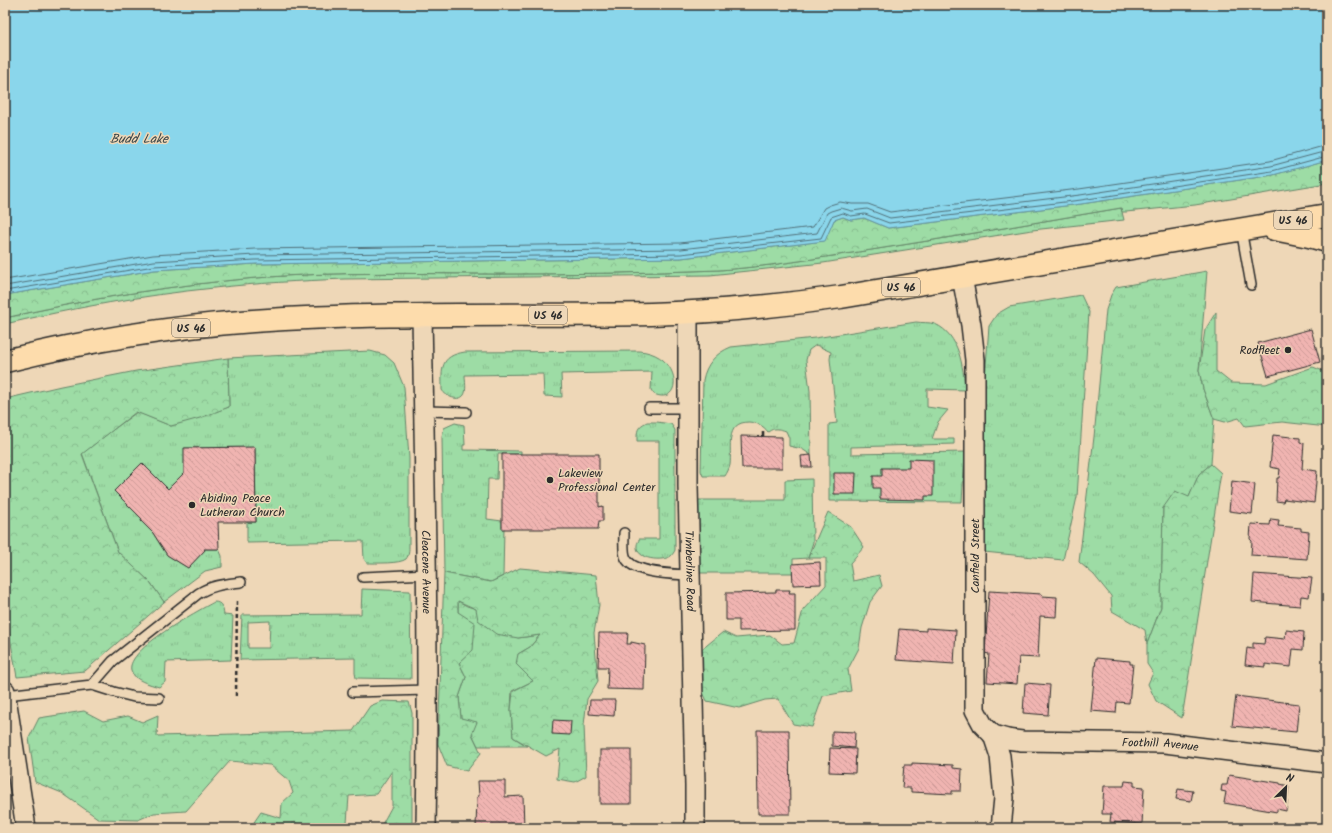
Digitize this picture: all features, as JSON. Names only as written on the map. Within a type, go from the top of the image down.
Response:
[{"type":"main road","name":"US 46","points":[[5,361],[85,344],[198,327],[252,322],[329,317],[422,315],[688,313],[803,303],[1327,215]]},
{"type":"main road","points":[[1250,227],[1309,236],[1327,241]]},
{"type":"street","name":"Canfield Street","points":[[962,277],[971,325],[975,360],[974,710],[983,725],[993,734],[1000,756],[1004,798],[1001,828]]},
{"type":"street","name":"Timberline Road","points":[[688,313],[689,575],[695,786],[694,828]]},
{"type":"street","name":"Cleacene Avenue","points":[[422,315],[428,690],[426,828]]},
{"type":"street","points":[[5,693],[26,828]]},
{"type":"street","name":"Foothill Avenue","points":[[993,734],[1007,739],[1022,741],[1165,743],[1327,763]]},
{"type":"lane","points":[[1250,227],[1251,285]]},
{"type":"lane","points":[[649,408],[688,408]]},
{"type":"lane","points":[[424,411],[466,412]]},
{"type":"lane","points":[[624,533],[625,556],[630,563],[652,571],[689,575]]},
{"type":"lane","points":[[363,577],[427,574]]},
{"type":"lane","points":[[92,684],[113,661],[206,588],[215,585],[239,582]]},
{"type":"lane","points":[[5,693],[92,684],[134,697],[159,698]]},
{"type":"lane","points":[[353,692],[428,690]]},
{"type":"path","points":[[763,432],[763,437]]},
{"type":"path","points":[[236,696],[239,582]]},
{"type":"green space","points":[[1327,160],[1327,183],[1195,205],[1126,212],[1122,212],[1121,208],[897,246],[756,267],[664,272],[499,274],[378,273],[317,274],[256,278],[161,289],[98,299],[5,318],[5,295],[154,270],[256,264],[681,258],[824,241],[834,220],[843,217],[851,220],[864,218],[888,228],[1081,204],[1273,175]]},
{"type":"green space","points":[[1121,208],[1124,220],[1032,230],[823,263],[710,275],[344,279],[262,283],[135,298],[83,307],[5,324],[5,318],[98,299],[161,289],[256,278],[317,274],[637,273],[756,267],[897,246]]},
{"type":"green space","points":[[1207,271],[1199,370],[1203,389],[1214,419],[1211,464],[1199,474],[1189,497],[1163,508],[1161,607],[1147,644],[1145,630],[1112,611],[1111,596],[1094,575],[1079,562],[1094,437],[1106,310],[1111,295],[1116,287]]},
{"type":"green space","points":[[1081,295],[1089,312],[1077,497],[1063,560],[984,552],[984,392],[989,326],[997,314],[1009,307]]},
{"type":"green space","points":[[1216,312],[1216,371],[1231,383],[1266,384],[1313,367],[1323,371],[1327,379],[1327,427],[1282,422],[1245,426],[1239,418],[1225,422],[1214,419],[1203,389],[1199,370],[1205,330]]},
{"type":"green space","points":[[916,322],[933,323],[943,329],[950,336],[959,352],[965,390],[927,389],[927,407],[948,410],[938,422],[932,439],[954,439],[954,444],[851,447],[851,454],[965,452],[962,502],[829,501],[829,424],[837,423],[830,359],[831,352],[816,345],[809,350],[806,360],[810,391],[811,455],[802,449],[789,446],[789,438],[786,431],[775,429],[768,432],[762,426],[757,424],[749,422],[741,423],[736,426],[733,431],[730,444],[730,465],[725,476],[703,476],[701,471],[703,380],[709,364],[721,352],[731,347],[815,338]]},
{"type":"green space","points":[[370,351],[385,355],[394,363],[404,387],[409,458],[409,550],[406,559],[403,561],[367,563],[364,559],[363,541],[247,543],[247,522],[256,522],[255,448],[185,448],[184,473],[168,489],[142,463],[114,491],[142,519],[141,521],[153,533],[167,555],[188,568],[205,550],[204,549],[219,549],[222,556],[222,567],[205,571],[164,602],[150,582],[118,552],[82,453],[137,412],[171,426],[229,407],[228,358]]},
{"type":"green space","points":[[639,351],[653,354],[664,361],[671,369],[674,378],[674,387],[670,393],[663,396],[654,394],[651,390],[652,372],[561,374],[562,397],[544,396],[543,374],[465,375],[466,385],[464,395],[462,397],[453,398],[446,395],[442,390],[442,370],[446,360],[457,354],[465,352]]},
{"type":"green space","points":[[228,358],[229,407],[200,418],[171,426],[136,412],[82,454],[118,552],[150,582],[164,602],[85,671],[17,677],[5,609],[5,399],[136,371]]},
{"type":"green space","points":[[647,422],[671,424],[675,430],[675,550],[671,556],[662,559],[645,557],[640,554],[637,545],[639,539],[659,539],[659,441],[637,441],[638,429]]},
{"type":"green space","points":[[455,423],[464,425],[465,445],[463,445],[463,450],[521,451],[521,454],[498,454],[497,479],[488,479],[487,519],[502,521],[502,528],[504,528],[503,576],[491,582],[444,573],[442,437],[444,428]]},
{"type":"green space","points":[[1211,464],[1221,473],[1182,718],[1156,701],[1148,684],[1153,673],[1147,664],[1147,644],[1161,607],[1163,508],[1175,491],[1189,497],[1199,474]]},
{"type":"green space","points":[[812,479],[813,542],[808,558],[793,559],[793,573],[699,573],[698,500],[785,500],[785,480]]},
{"type":"green space","points":[[828,512],[851,527],[864,547],[850,563],[853,581],[879,575],[882,586],[870,602],[862,628],[859,648],[848,669],[851,691],[823,696],[812,727],[793,724],[778,699],[765,700],[739,708],[707,701],[702,690],[701,650],[723,632],[736,638],[770,635],[782,644],[794,643],[803,610],[826,585],[826,558],[808,558]]},
{"type":"green space","points":[[520,568],[596,575],[599,605],[594,633],[598,681],[587,699],[584,725],[586,776],[575,782],[557,779],[560,749],[546,756],[513,737],[511,710],[513,691],[533,681],[516,664],[518,654],[530,647],[540,635],[518,638],[496,634],[478,620],[476,609],[458,601],[458,612],[475,623],[473,650],[459,663],[466,677],[459,697],[461,718],[477,722],[472,734],[481,753],[467,771],[447,766],[438,744],[444,573],[491,582]]},
{"type":"green space","points":[[362,589],[410,591],[411,679],[356,678],[355,658],[240,660],[242,615],[361,614]],"holes":[[[270,621],[269,648],[248,648],[248,622]]]},
{"type":"green space","points":[[458,601],[476,609],[518,638],[540,635],[530,647],[518,654],[533,681],[512,691],[511,710],[513,737],[527,746],[478,746],[461,718],[459,697],[466,677],[459,663],[472,650],[458,612]]},
{"type":"green space","points":[[214,602],[220,604],[223,608],[224,615],[233,616],[231,660],[166,662],[165,682],[159,687],[143,682],[135,677],[131,670],[132,661],[140,652],[151,642],[179,622]]},
{"type":"green space","points":[[382,701],[409,702],[412,713],[412,828],[380,828],[392,806],[392,771],[376,794],[349,796],[347,823],[342,828],[250,828],[261,812],[281,818],[282,803],[293,793],[289,781],[270,765],[230,761],[186,811],[154,813],[138,820],[99,819],[62,793],[35,782],[29,738],[39,718],[84,711],[103,721],[128,716],[142,722],[158,715],[157,736],[353,731],[370,706]]},
{"type":"water","name":"Budd Lake","points":[[5,5],[1327,5],[1327,160],[1273,175],[1081,204],[888,228],[864,218],[851,220],[843,217],[834,220],[825,241],[681,258],[256,264],[154,270],[5,295]]},
{"type":"building","name":"Rodfleet","points":[[1311,329],[1320,362],[1268,376],[1258,343]]},
{"type":"building","points":[[1273,435],[1300,438],[1300,442],[1304,443],[1302,469],[1317,471],[1314,503],[1284,499],[1283,502],[1276,501],[1277,478],[1279,478],[1280,469],[1270,467]]},
{"type":"building","points":[[741,436],[782,437],[782,468],[742,468]]},
{"type":"building","name":"Abiding Peace Lutheran Church","points":[[255,447],[256,522],[218,522],[219,549],[204,549],[205,550],[188,568],[167,555],[153,533],[141,521],[142,519],[114,491],[142,463],[168,489],[184,473],[184,448]]},
{"type":"building","name":"Lakeview Professional Center","points":[[502,454],[599,454],[599,507],[603,506],[603,521],[599,521],[598,529],[502,529]]},
{"type":"building","points":[[811,455],[812,467],[802,467],[801,456]]},
{"type":"building","points":[[909,459],[933,460],[933,496],[925,496],[925,500],[880,499],[880,488],[873,488],[873,476],[882,476],[882,468],[909,468]]},
{"type":"building","points":[[834,473],[856,473],[855,494],[834,494]]},
{"type":"building","points":[[1232,481],[1255,484],[1252,514],[1229,511]]},
{"type":"building","points":[[1271,519],[1279,520],[1278,526],[1301,528],[1301,531],[1309,532],[1307,559],[1251,555],[1251,524],[1270,525]]},
{"type":"building","points":[[820,562],[821,584],[793,585],[792,564]]},
{"type":"building","points":[[1254,574],[1312,578],[1309,597],[1301,596],[1300,606],[1252,602]]},
{"type":"building","points":[[776,590],[790,590],[789,593],[795,593],[795,630],[739,631],[739,620],[726,620],[726,593],[776,592]]},
{"type":"building","points":[[989,591],[1042,594],[1042,596],[1057,597],[1056,617],[1040,616],[1038,658],[1019,657],[1017,684],[987,682],[989,654],[985,653]]},
{"type":"building","points":[[926,628],[956,630],[954,664],[896,660],[899,629],[926,631]]},
{"type":"building","points":[[1286,630],[1304,632],[1303,650],[1293,649],[1291,667],[1265,664],[1265,667],[1245,665],[1247,648],[1253,649],[1253,643],[1264,644],[1265,637],[1285,639]]},
{"type":"building","points":[[599,633],[628,633],[627,644],[631,644],[631,642],[645,645],[644,690],[607,689],[608,667],[598,667]]},
{"type":"building","points":[[1096,658],[1130,661],[1130,664],[1133,664],[1129,703],[1117,702],[1116,713],[1091,711]]},
{"type":"building","points":[[1025,683],[1050,685],[1048,715],[1023,713]]},
{"type":"building","points":[[1236,696],[1299,704],[1296,732],[1232,726]]},
{"type":"building","points":[[590,700],[615,700],[614,716],[589,714]]},
{"type":"building","points":[[553,720],[571,721],[570,735],[552,734]]},
{"type":"building","points":[[757,730],[789,730],[790,814],[758,814]]},
{"type":"building","points":[[832,731],[855,732],[854,748],[832,746]]},
{"type":"building","points":[[830,748],[856,749],[855,773],[829,772]]},
{"type":"building","points":[[600,750],[631,750],[631,804],[600,804]]},
{"type":"building","points":[[912,763],[953,765],[953,768],[962,769],[961,791],[952,791],[952,794],[911,792],[911,788],[902,788],[904,765],[912,765]]},
{"type":"building","points":[[1229,775],[1280,783],[1289,786],[1286,811],[1277,809],[1277,812],[1224,803],[1226,792],[1221,791],[1222,785],[1227,785]]},
{"type":"building","points":[[478,781],[505,781],[505,797],[523,796],[524,828],[476,828],[477,797],[479,796]]},
{"type":"building","points":[[1125,781],[1134,782],[1134,786],[1144,787],[1142,824],[1110,822],[1111,814],[1102,814],[1104,786],[1124,786]]},
{"type":"building","points":[[1178,789],[1193,791],[1191,801],[1176,799]]},
{"type":"place","name":"Rodfleet","points":[[1288,350]]},
{"type":"place","name":"Lakeview Professional Center","points":[[550,480]]},
{"type":"place","name":"Abiding Peace Lutheran Church","points":[[192,505]]}]
